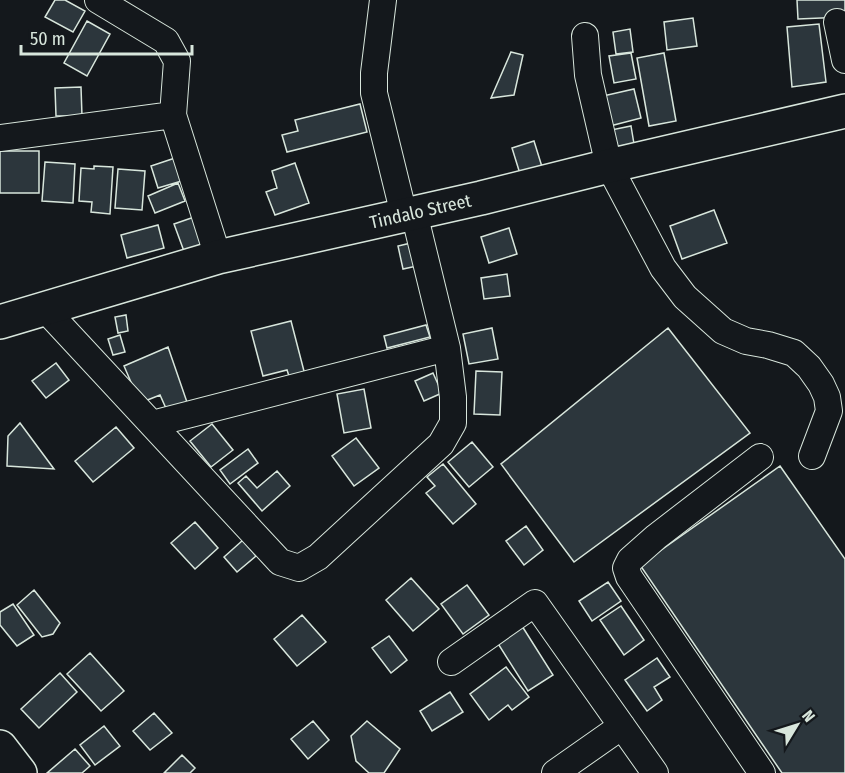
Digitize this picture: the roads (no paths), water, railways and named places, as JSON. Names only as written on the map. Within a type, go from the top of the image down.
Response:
[{"type":"main road","name":"Tindalo Street","points":[[0,322],[218,257],[845,111]]},
{"type":"main road","points":[[0,747],[20,773]]},
{"type":"street","points":[[98,0],[166,41],[173,51],[177,61],[173,115],[218,257]]},
{"type":"street","points":[[44,308],[280,562],[299,568],[318,557],[441,444],[453,423],[453,397],[447,348],[374,93],[374,73],[383,0]]},
{"type":"street","points":[[837,22],[845,60]]},
{"type":"street","points":[[585,36],[588,75],[609,166],[663,268],[685,297],[723,331],[746,341],[794,353],[809,368],[827,397],[829,411],[812,456]]},
{"type":"street","points":[[0,138],[173,115]]},
{"type":"street","points":[[152,424],[447,348]]},
{"type":"street","points":[[760,457],[656,537],[630,560],[626,568],[629,577],[762,773]]},
{"type":"street","points":[[451,662],[535,603],[655,773]]},
{"type":"street","points":[[555,773],[622,726]]}]
